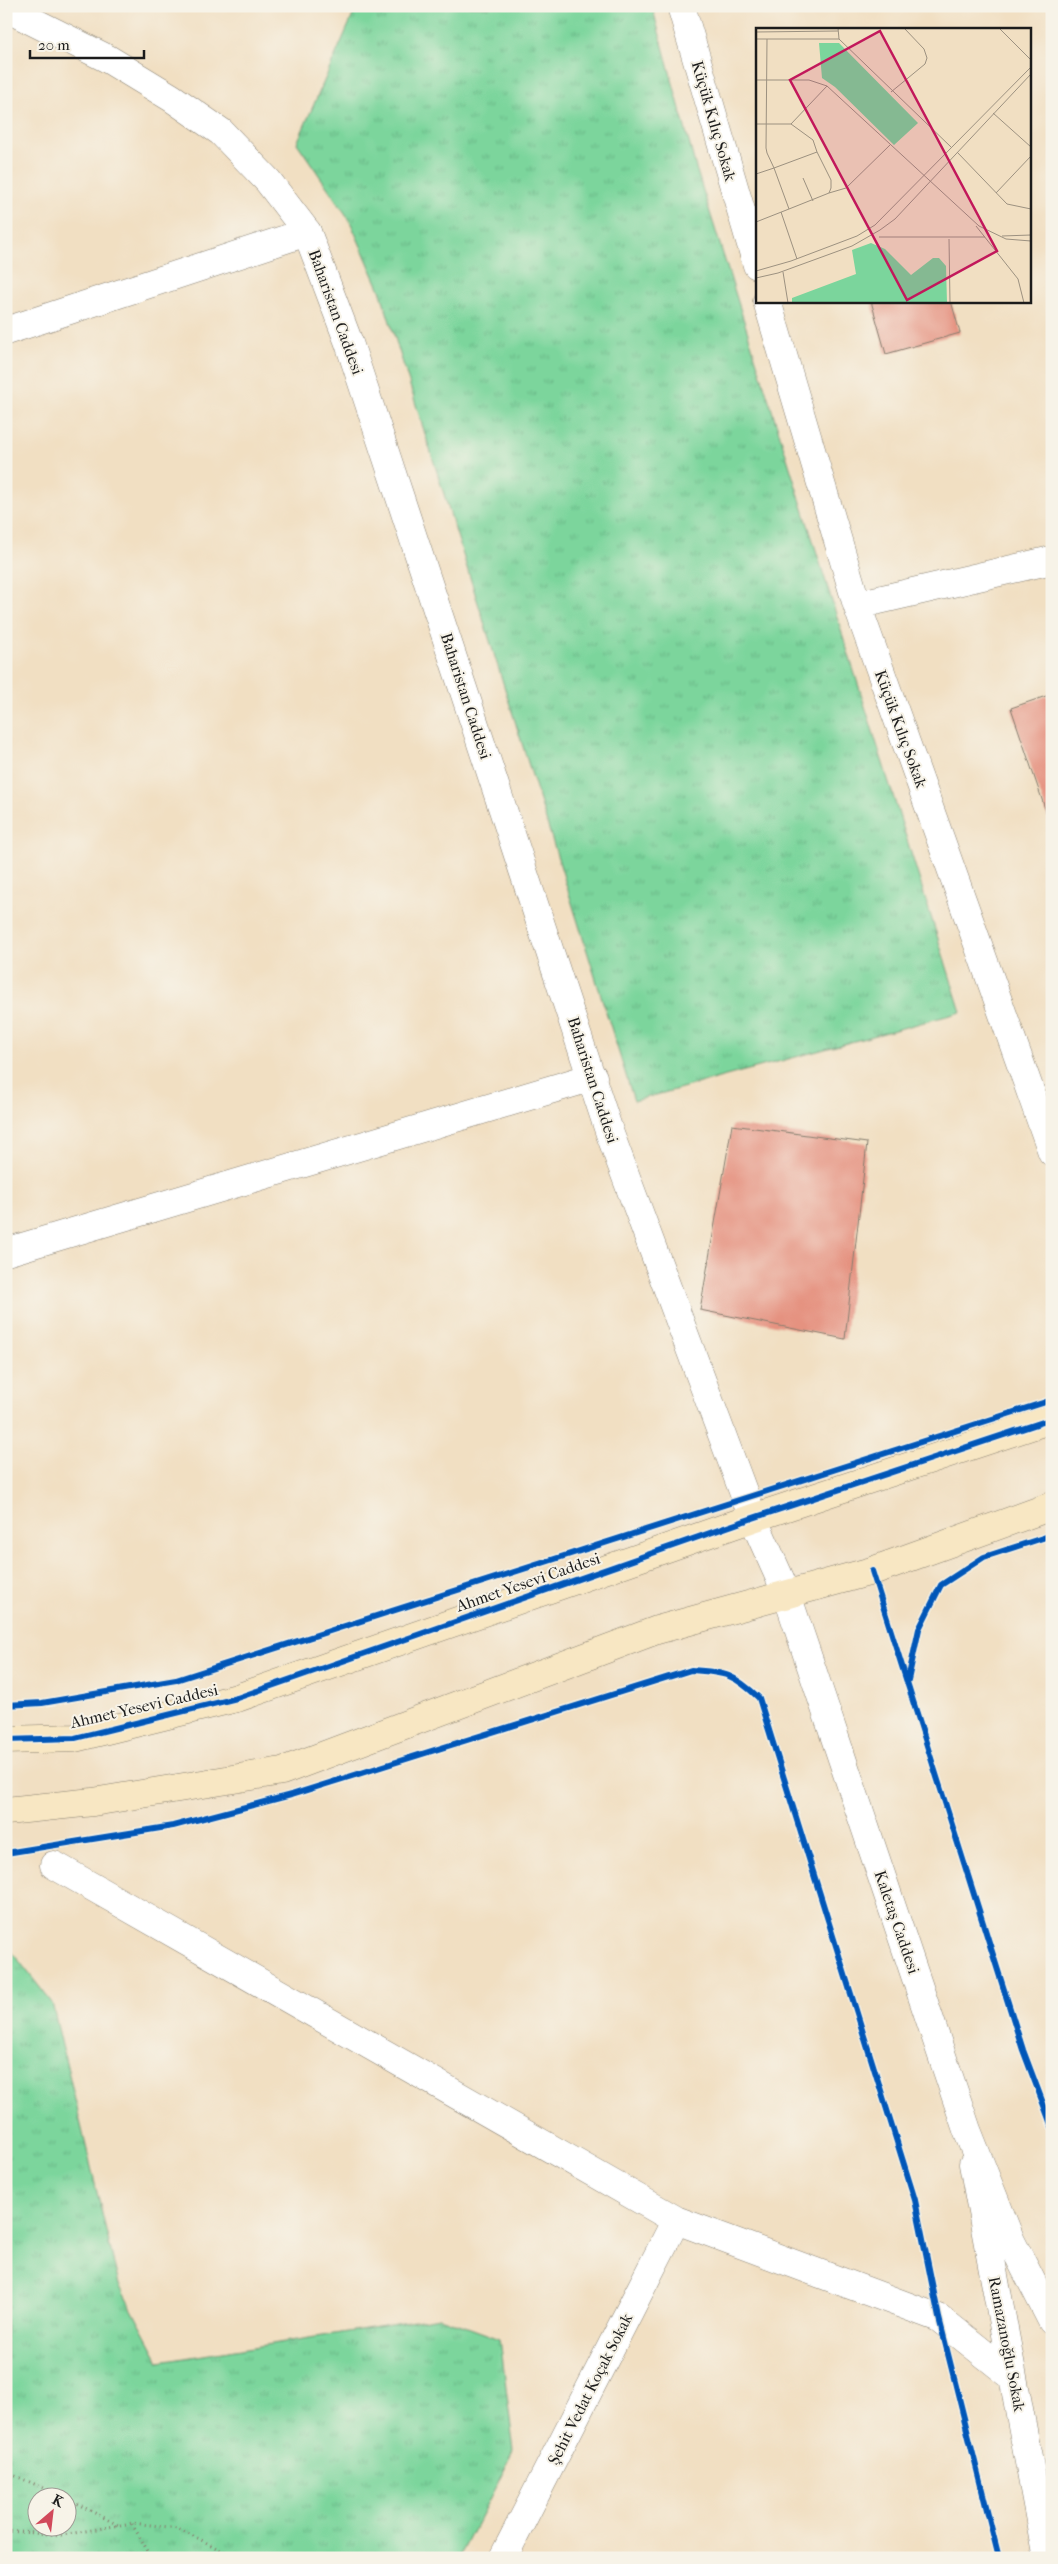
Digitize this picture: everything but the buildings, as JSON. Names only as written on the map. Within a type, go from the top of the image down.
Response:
[{"type":"main road","name":"Ahmet Yesevi Caddesi","points":[[6,1740],[75,1738],[237,1698],[753,1518],[1052,1419]]},
{"type":"main road","points":[[6,1811],[93,1802],[282,1771],[657,1630],[724,1612],[786,1592],[872,1570],[1052,1506]]},
{"type":"street","name":"Küçük Kılıç Sokak","points":[[681,6],[756,262]]},
{"type":"street","name":"Baharistan Caddesi","points":[[6,8],[108,59],[172,98],[221,132],[268,181],[307,232],[349,343],[593,1077],[610,1134],[753,1518]]},
{"type":"street","points":[[6,331],[307,232]]},
{"type":"street","name":"Küçük Kılıç Sokak","points":[[768,302],[857,605],[1052,1152]]},
{"type":"street","points":[[857,605],[1052,560]]},
{"type":"street","points":[[6,1252],[593,1077]]},
{"type":"street","name":"Kaletaş Caddesi","points":[[753,1518],[786,1592],[967,2130],[1011,2241],[1052,2321]]},
{"type":"street","points":[[54,1865],[676,2220],[938,2318],[1013,2377]]},
{"type":"street","name":"Ramazanoğlu Sokak","points":[[967,2130],[1047,2558]]},
{"type":"street","name":"Şehit Vedat Koçak Sokak","points":[[503,2558],[676,2220]]},
{"type":"path","points":[[6,2472],[39,2486]]},
{"type":"path","points":[[78,2504],[119,2526]]},
{"type":"path","points":[[132,2523],[152,2558]]},
{"type":"path","points":[[6,2530],[62,2535],[132,2523],[178,2528],[236,2558]]},
{"type":"green space","points":[[357,6],[652,6],[696,168],[961,1012],[634,1101],[380,290],[349,219],[297,143]]},
{"type":"green space","points":[[6,1944],[52,2003],[119,2285],[160,2362],[440,2317],[500,2339],[514,2451],[459,2558],[6,2558]]},
{"type":"cycle path","points":[[6,1705],[42,1703],[176,1680],[1052,1400]]},
{"type":"cycle path","points":[[6,1740],[75,1738],[237,1698],[753,1518],[1052,1419]]},
{"type":"cycle path","points":[[908,1680],[919,1629],[941,1585],[984,1557],[1052,1535]]},
{"type":"cycle path","points":[[872,1571],[1023,2050],[1052,2127]]},
{"type":"cycle path","points":[[6,1853],[173,1826],[291,1795],[691,1670],[721,1673],[743,1684],[759,1698],[915,2200],[939,2318],[999,2558]]}]
